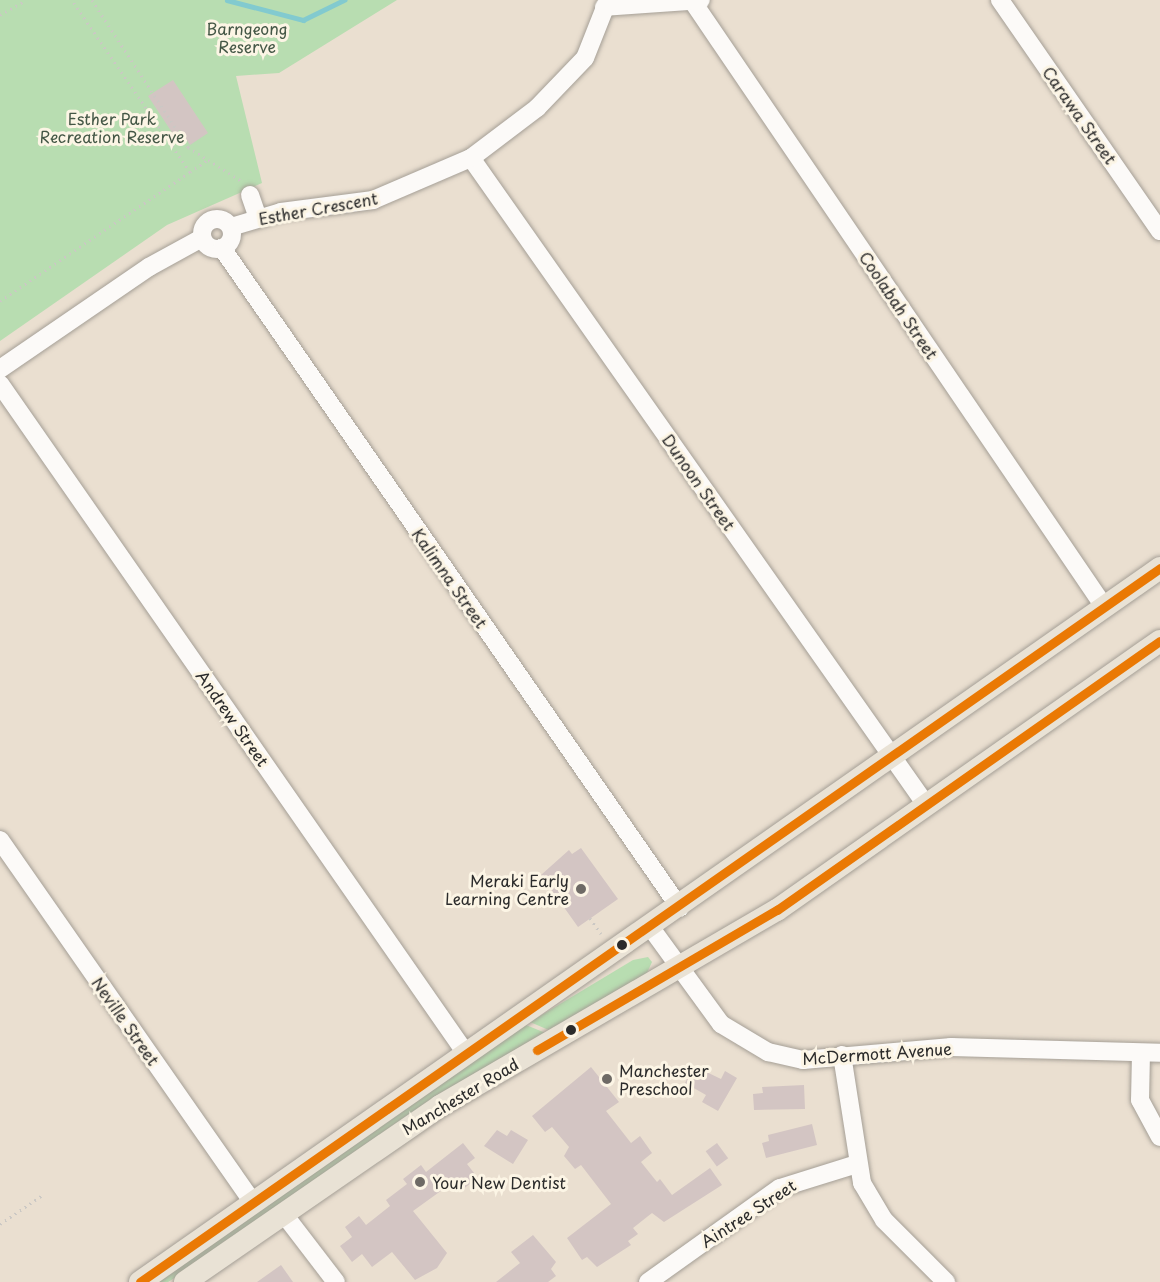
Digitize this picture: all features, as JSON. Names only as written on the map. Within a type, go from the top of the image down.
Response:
[{"type":"main road","name":"Manchester Road","points":[[140,1282],[465,1052],[680,908],[1160,568]]},
{"type":"main road","name":"Manchester Road","points":[[185,1282],[440,1106],[680,970],[777,910],[1160,641]]},
{"type":"street","name":"Carawa Street","points":[[1000,0],[1160,231]]},
{"type":"street","points":[[606,4],[697,1]]},
{"type":"street","name":"Coolabah Street","points":[[697,1],[1105,608]]},
{"type":"street","name":"Esther Crescent","points":[[231,227],[258,218],[373,200],[471,158],[537,108],[585,58],[606,4]]},
{"type":"street","name":"Dunoon Street","points":[[471,158],[927,806]]},
{"type":"street","points":[[250,195],[258,218]]},
{"type":"street","points":[[0,369],[149,267],[202,238],[205,224],[213,219],[231,227],[230,241],[222,248],[209,246],[202,238]]},
{"type":"street","name":"Kalimna Street","points":[[222,248],[680,908]]},
{"type":"street","name":"Andrew Street","points":[[0,384],[465,1052]]},
{"type":"street","name":"Neville Street","points":[[0,840],[253,1202]]},
{"type":"street","name":"McDermott Avenue","points":[[651,928],[721,1024],[743,1040],[803,1060],[951,1047],[1160,1053]]},
{"type":"street","points":[[1141,1053],[1140,1100],[1160,1137]]},
{"type":"street","points":[[842,1055],[857,1164],[884,1220],[946,1282]]},
{"type":"street","name":"Aintree Street","points":[[648,1282],[780,1188],[857,1164]]},
{"type":"street","points":[[283,1213],[336,1282]]},
{"type":"path","points":[[0,15],[26,0]]},
{"type":"path","points":[[72,0],[190,172]]},
{"type":"path","points":[[92,0],[188,147],[242,182],[250,195]]},
{"type":"path","points":[[0,301],[207,160]]},
{"type":"path","points":[[590,918],[601,934]]},
{"type":"path","points":[[0,1224],[41,1196]]},
{"type":"green space","name":"Esther Park Recreation Reserve","points":[[0,0],[397,0],[279,73],[236,76],[262,183],[167,225],[0,341]]},
{"type":"green space","points":[[648,957],[652,962],[646,975],[551,1031],[530,1022],[633,960]]},
{"type":"green space","points":[[526,1025],[548,1034],[189,1269],[168,1282],[153,1282]]},
{"type":"building","points":[[173,80],[208,133],[190,145],[180,130],[173,134],[148,96]]},
{"type":"building","points":[[581,848],[618,899],[578,927],[541,875],[569,850],[572,854]]},
{"type":"building","points":[[694,1066],[721,1079],[725,1071],[737,1078],[718,1111],[702,1102],[706,1095],[685,1083]]},
{"type":"building","points":[[591,1067],[619,1102],[606,1111],[631,1143],[640,1136],[652,1153],[641,1162],[657,1182],[660,1179],[672,1195],[710,1168],[722,1185],[664,1222],[652,1213],[633,1228],[638,1234],[628,1241],[631,1245],[597,1267],[587,1257],[582,1260],[567,1238],[611,1204],[581,1165],[575,1169],[564,1156],[569,1147],[552,1127],[545,1132],[532,1116]]},
{"type":"building","points":[[804,1085],[805,1109],[754,1110],[753,1094],[763,1093],[762,1087]]},
{"type":"building","points":[[812,1124],[817,1145],[766,1158],[762,1143],[769,1141],[768,1135]]},
{"type":"building","points":[[497,1130],[507,1136],[511,1130],[528,1140],[513,1164],[484,1146]]},
{"type":"building","points":[[463,1143],[475,1158],[467,1164],[478,1178],[463,1189],[456,1180],[413,1211],[447,1253],[437,1268],[415,1280],[392,1252],[372,1267],[362,1254],[352,1262],[340,1246],[352,1237],[345,1227],[359,1216],[366,1225],[390,1206],[386,1200],[407,1184],[403,1179],[421,1165],[426,1172]]},
{"type":"building","points":[[717,1143],[728,1158],[717,1167],[706,1151]]},
{"type":"building","points":[[533,1235],[556,1262],[551,1269],[556,1276],[548,1282],[496,1282],[520,1263],[511,1252]]},
{"type":"building","points":[[281,1265],[293,1282],[257,1282]]},
{"type":"waterway","points":[[227,0],[303,20],[344,0]]},
{"type":"transit line","points":[[140,1282],[1160,568]]},
{"type":"transit line","points":[[537,1050],[777,910],[1160,641]]},
{"type":"place","name":"Meraki Early Learning Centre","points":[[581,889]]},
{"type":"place","name":"Manchester Preschool","points":[[607,1079]]},
{"type":"place","name":"Your New Dentist","points":[[420,1182]]},
{"type":"park label","name":"Barngeong Reserve","points":[[247,37]]}]
